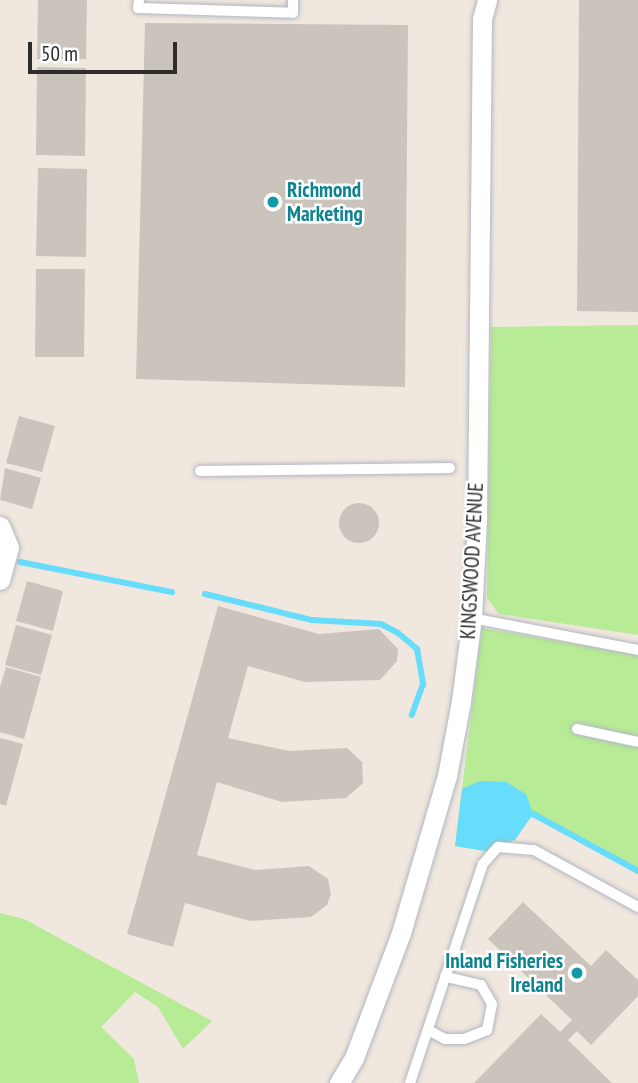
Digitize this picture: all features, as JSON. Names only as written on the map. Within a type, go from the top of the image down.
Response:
[{"type":"street","name":"KINGSWOOD AVENUE","points":[[340,1083],[354,1058],[397,945],[429,844],[461,701],[472,618],[482,6]]},
{"type":"street","points":[[0,526],[9,547],[0,580]]},
{"type":"lane","points":[[139,0],[138,8],[293,13],[293,0]]},
{"type":"lane","points":[[200,471],[450,468]]},
{"type":"lane","points":[[472,618],[638,650]]},
{"type":"lane","points":[[577,729],[638,742]]},
{"type":"lane","points":[[410,1083],[482,864],[498,847],[534,850],[638,907]]},
{"type":"lane","points":[[428,1030],[445,1039],[464,1040],[487,1030],[492,1003],[481,985],[445,977]]},
{"type":"green space","points":[[638,325],[638,635],[499,614],[487,598],[491,327]]},
{"type":"green space","points":[[482,628],[638,655],[638,871],[533,814],[515,840],[485,851],[455,846]]},
{"type":"green space","points":[[0,913],[24,919],[212,1021],[183,1049],[158,1007],[135,992],[101,1027],[134,1059],[139,1083],[0,1083]]},
{"type":"water","points":[[480,781],[506,782],[526,794],[533,814],[515,840],[485,851],[455,846],[462,789]]},
{"type":"building","points":[[38,0],[87,0],[86,59],[37,59]]},
{"type":"building","points":[[579,0],[638,0],[638,312],[577,311]]},
{"type":"building","name":"Richmond Marketing","points":[[145,23],[408,25],[405,387],[136,379]]},
{"type":"building","points":[[37,67],[86,68],[85,156],[36,155]]},
{"type":"building","points":[[38,168],[87,169],[86,257],[36,256]]},
{"type":"building","points":[[36,269],[85,269],[84,357],[35,357]]},
{"type":"building","points":[[19,416],[55,426],[42,472],[6,463]]},
{"type":"building","points":[[5,468],[41,478],[32,509],[0,500]]},
{"type":"building","points":[[359,503],[367,504],[373,509],[378,515],[378,531],[373,537],[367,542],[359,543],[351,542],[345,537],[340,531],[339,523],[340,515],[345,509],[351,504]]},
{"type":"building","points":[[27,581],[63,591],[53,631],[16,621]]},
{"type":"building","points":[[218,606],[319,634],[379,629],[398,649],[397,661],[380,680],[305,682],[248,666],[228,738],[289,751],[347,748],[362,762],[363,783],[346,798],[282,802],[217,782],[197,855],[255,870],[309,866],[328,879],[331,894],[327,905],[311,917],[250,921],[185,903],[173,947],[127,934]]},
{"type":"building","points":[[16,625],[52,635],[41,675],[5,665]]},
{"type":"building","points":[[6,667],[41,677],[24,739],[0,732],[0,687]]},
{"type":"building","points":[[0,738],[23,744],[6,806],[0,804]]},
{"type":"building","name":"Inland Fisheries Ireland","points":[[523,902],[591,966],[606,950],[638,980],[638,996],[591,1045],[577,1031],[568,1040],[612,1083],[474,1083],[541,1014],[560,1032],[572,1020],[488,939]]},
{"type":"waterway","points":[[20,562],[172,592]]},
{"type":"waterway","points":[[205,594],[312,620],[381,624],[398,633],[417,649],[423,684],[412,715]]},
{"type":"waterway","points":[[525,814],[533,814],[638,871]]},
{"type":"place","name":"Richmond Marketing","points":[[273,202]]},
{"type":"place","name":"Inland Fisheries Ireland","points":[[577,973]]}]
